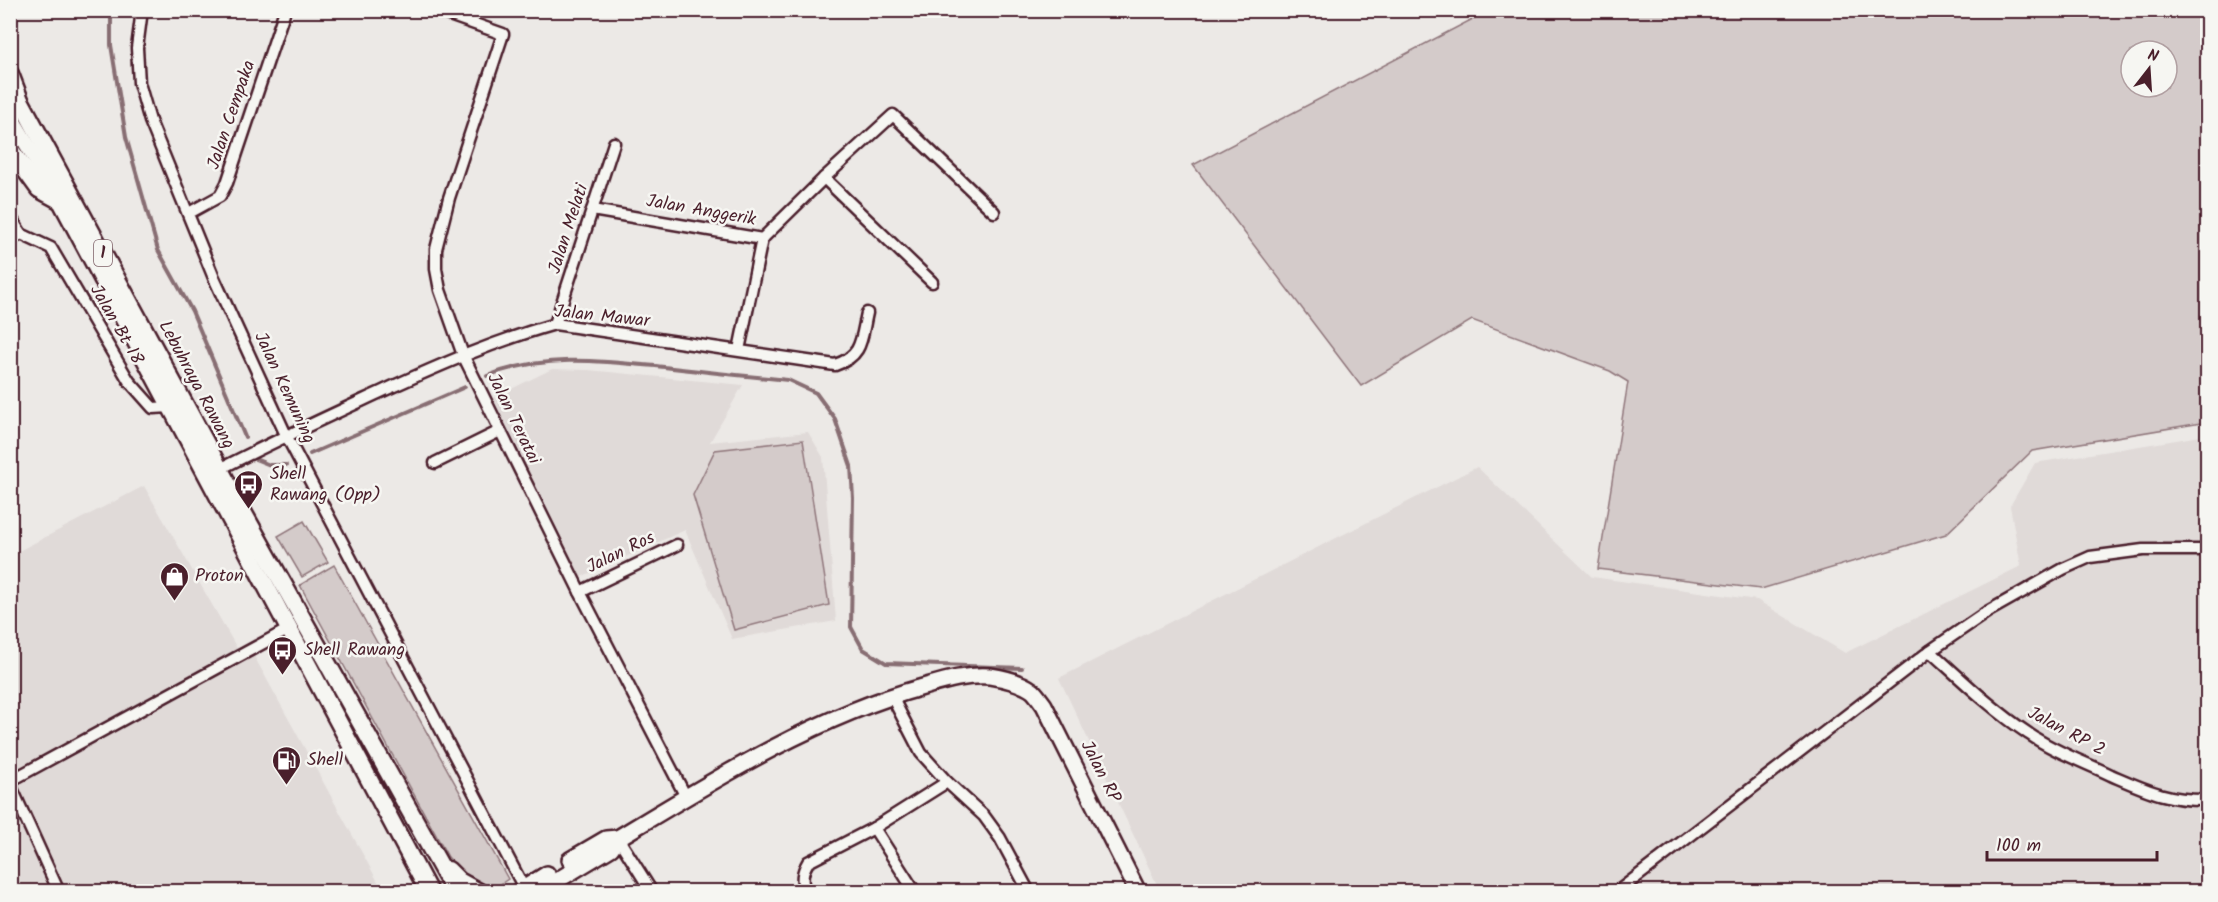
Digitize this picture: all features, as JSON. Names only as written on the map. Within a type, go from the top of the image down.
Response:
[{"type":"main road","points":[[10,74],[20,100]]},
{"type":"main road","name":"Lebuhraya Rawang","points":[[20,100],[219,469],[455,891]]},
{"type":"main road","points":[[10,149],[39,189],[61,201]]},
{"type":"main road","name":"Lebuhraya Rawang","points":[[61,201],[429,891]]},
{"type":"main road","points":[[439,860],[459,881],[479,891]]},
{"type":"street","name":"Jalan Kemuning","points":[[142,10],[137,48],[140,82],[150,121],[214,278],[286,435],[527,890]]},
{"type":"street","name":"Jalan Cempaka","points":[[189,213],[220,196],[227,183],[285,10]]},
{"type":"street","name":"Jalan Teratai","points":[[435,10],[503,33],[449,198],[436,249],[436,269],[440,290],[463,355],[580,591],[686,797]]},
{"type":"street","name":"Lebuhraya Rawang","points":[[10,84],[20,100]]},
{"type":"street","points":[[762,239],[893,115],[994,212]]},
{"type":"street","name":"Lebuhraya Rawang","points":[[10,116],[61,201]]},
{"type":"street","name":"Jalan Melati","points":[[555,324],[614,143]]},
{"type":"street","points":[[824,178],[932,282]]},
{"type":"street","name":"Jalan Anggerik","points":[[592,210],[762,239],[739,350]]},
{"type":"street","points":[[10,216],[21,234],[10,240]]},
{"type":"street","name":"Jalan Bt 18","points":[[21,234],[51,248],[129,381],[153,408],[170,407]]},
{"type":"street","name":"Jalan Mawar","points":[[219,469],[286,435],[463,355],[555,324],[835,365],[848,361],[859,350],[867,313]]},
{"type":"street","points":[[435,463],[501,431]]},
{"type":"street","name":"Jalan Ros","points":[[580,591],[677,545]]},
{"type":"street","points":[[1617,891],[1930,651],[1987,612],[2063,569],[2090,557],[2143,550],[2208,550]]},
{"type":"street","points":[[59,891],[10,782],[289,629]]},
{"type":"street","name":"Jalan RP 2","points":[[1930,651],[2000,713],[2061,752],[2162,796],[2184,801],[2208,800]]},
{"type":"street","name":"Jalan RP","points":[[891,695],[945,680],[991,676],[1032,690],[1044,705],[1138,891]]},
{"type":"street","points":[[527,890],[606,839],[618,838],[769,751],[891,695],[921,753],[947,782],[984,816],[1000,838],[1029,891]]},
{"type":"street","points":[[804,891],[802,872],[808,862],[874,828],[947,782]]},
{"type":"street","points":[[874,828],[915,891]]},
{"type":"street","points":[[618,838],[652,891]]},
{"type":"shaded area","points":[[1490,10],[2207,11],[2207,422],[2032,451],[1946,534],[1761,589],[1598,569],[1628,382],[1610,371],[1472,320],[1361,386],[1193,165]]},
{"type":"shaded area","points":[[552,369],[588,370],[743,385],[710,442],[808,432],[823,457],[836,621],[732,639],[685,530],[581,577],[493,398]]},
{"type":"shaded area","points":[[2207,435],[2207,891],[1160,891],[1059,678],[1477,467],[1592,577],[1757,600],[1845,653],[2021,566],[2010,506],[2035,463]]},
{"type":"shaded area","points":[[803,440],[829,605],[734,630],[693,495],[715,450]]},
{"type":"shaded area","points":[[144,486],[238,650],[11,774],[11,555]]},
{"type":"shaded area","points":[[304,521],[328,562],[302,577],[278,536]]},
{"type":"shaded area","points":[[334,565],[508,879],[493,889],[473,881],[448,857],[300,585]]},
{"type":"shaded area","points":[[254,656],[383,891],[11,892],[11,787]]},
{"type":"waterway","points":[[111,10],[111,45],[126,137],[158,250],[192,311],[245,437]]},
{"type":"waterway","points":[[487,376],[531,364],[553,361],[597,361],[788,380],[816,393],[835,419],[851,466],[853,498],[851,627],[863,649],[886,663],[1022,668]]},
{"type":"waterway","points":[[310,454],[465,387]]},
{"type":"waterway","points":[[255,459],[270,465],[286,465]]},
{"type":"place","name":"Shell Rawang (Opp)","points":[[249,510]]},
{"type":"place","name":"Proton","points":[[174,602]]},
{"type":"place","name":"Shell Rawang","points":[[283,676]]},
{"type":"place","name":"Shell","points":[[286,786]]}]
